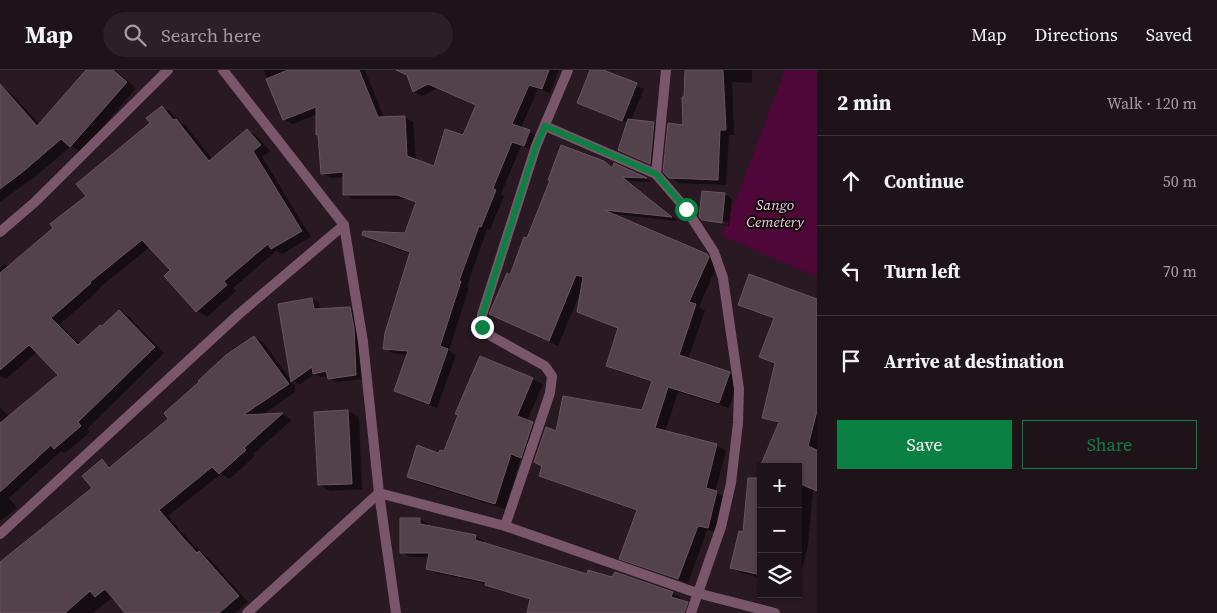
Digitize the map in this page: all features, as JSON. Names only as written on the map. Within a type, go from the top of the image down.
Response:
[{"type":"street","points":[[0,232],[35,202],[168,70]]},
{"type":"street","points":[[223,70],[344,225],[363,342],[379,493],[396,613]]},
{"type":"street","points":[[505,526],[550,393],[552,376],[545,366],[491,336],[482,327],[482,315],[536,146],[568,70]]},
{"type":"street","points":[[656,174],[666,70]]},
{"type":"street","points":[[545,126],[656,174],[686,209],[714,252],[723,278],[739,389],[738,423],[731,483],[721,527],[690,613]]},
{"type":"street","points":[[0,534],[239,314],[344,225]]},
{"type":"street","points":[[379,493],[505,526],[697,593],[775,613]]},
{"type":"street","points":[[247,613],[379,493]]},
{"type":"green space","name":"Sango Cemetery","points":[[785,70],[817,70],[817,277],[722,236]]},
{"type":"building","points":[[86,70],[113,70],[127,82],[70,147],[61,139],[0,189],[0,84],[37,126]]},
{"type":"building","points":[[288,70],[359,70],[378,117],[405,116],[407,156],[434,166],[445,129],[463,135],[476,105],[428,84],[413,92],[407,75],[396,70],[549,70],[542,89],[529,85],[512,124],[530,130],[524,146],[512,142],[493,188],[496,190],[481,227],[479,226],[459,281],[461,281],[440,346],[448,349],[429,404],[394,391],[408,351],[383,349],[385,333],[410,252],[362,235],[363,231],[405,233],[416,202],[397,195],[343,195],[343,172],[321,174],[318,135],[316,135],[316,107],[283,120],[266,79]]},
{"type":"building","points":[[590,70],[603,70],[637,83],[622,121],[577,103]]},
{"type":"building","points":[[685,70],[723,70],[726,130],[720,130],[718,180],[669,178],[663,172],[668,123],[683,125],[682,97],[684,97]]},
{"type":"building","points":[[162,106],[173,120],[176,119],[209,161],[247,129],[261,145],[253,151],[302,231],[271,249],[268,244],[224,281],[227,285],[196,312],[164,276],[170,270],[142,240],[90,282],[51,318],[78,345],[119,310],[155,347],[78,422],[81,426],[54,449],[51,445],[0,492],[0,423],[58,375],[29,345],[0,370],[0,273],[53,228],[50,224],[86,196],[76,184],[150,123],[146,118]]},
{"type":"building","points":[[628,119],[654,122],[650,164],[618,150]]},
{"type":"building","points":[[561,145],[604,161],[612,168],[614,163],[647,178],[622,177],[672,217],[604,210],[707,254],[709,257],[689,302],[696,304],[679,355],[730,372],[719,403],[668,387],[655,428],[717,444],[706,488],[717,491],[708,528],[698,526],[678,579],[619,559],[637,510],[539,476],[542,466],[534,462],[546,427],[556,431],[563,396],[642,410],[652,381],[606,366],[618,328],[577,312],[583,277],[576,275],[549,341],[489,314],[507,273],[510,275],[524,237],[527,238],[550,180],[548,180]]},
{"type":"building","points":[[702,191],[725,193],[722,223],[702,220],[699,217]]},
{"type":"building","points":[[749,274],[817,299],[817,411],[808,446],[817,450],[817,491],[802,485],[802,463],[762,463],[779,422],[762,418],[775,363],[759,357],[774,318],[738,305]]},
{"type":"building","points":[[312,298],[314,309],[350,307],[354,328],[356,375],[328,379],[326,371],[313,374],[312,367],[291,382],[278,304]]},
{"type":"building","points":[[254,336],[289,384],[243,415],[283,413],[244,448],[246,450],[219,474],[212,467],[159,510],[239,596],[219,613],[125,613],[105,589],[95,597],[90,591],[65,613],[0,613],[0,562],[92,488],[82,476],[102,459],[109,468],[168,419],[164,413],[226,355]]},
{"type":"building","points":[[480,356],[533,378],[517,416],[533,422],[521,458],[511,454],[495,504],[407,477],[417,445],[438,453],[440,450],[444,451],[458,415],[455,414]]},
{"type":"building","points":[[348,410],[352,484],[318,485],[314,412]]},
{"type":"building","points":[[748,478],[757,478],[757,574],[730,568],[739,531],[743,532]]},
{"type":"building","points":[[400,518],[420,518],[420,524],[476,535],[475,540],[587,574],[588,570],[612,577],[615,572],[673,592],[671,597],[688,602],[684,613],[527,613],[530,599],[485,585],[486,582],[426,569],[429,553],[400,553]]},
{"type":"route","points":[[482,327],[482,315],[536,146],[545,126],[656,174],[686,209]]}]
